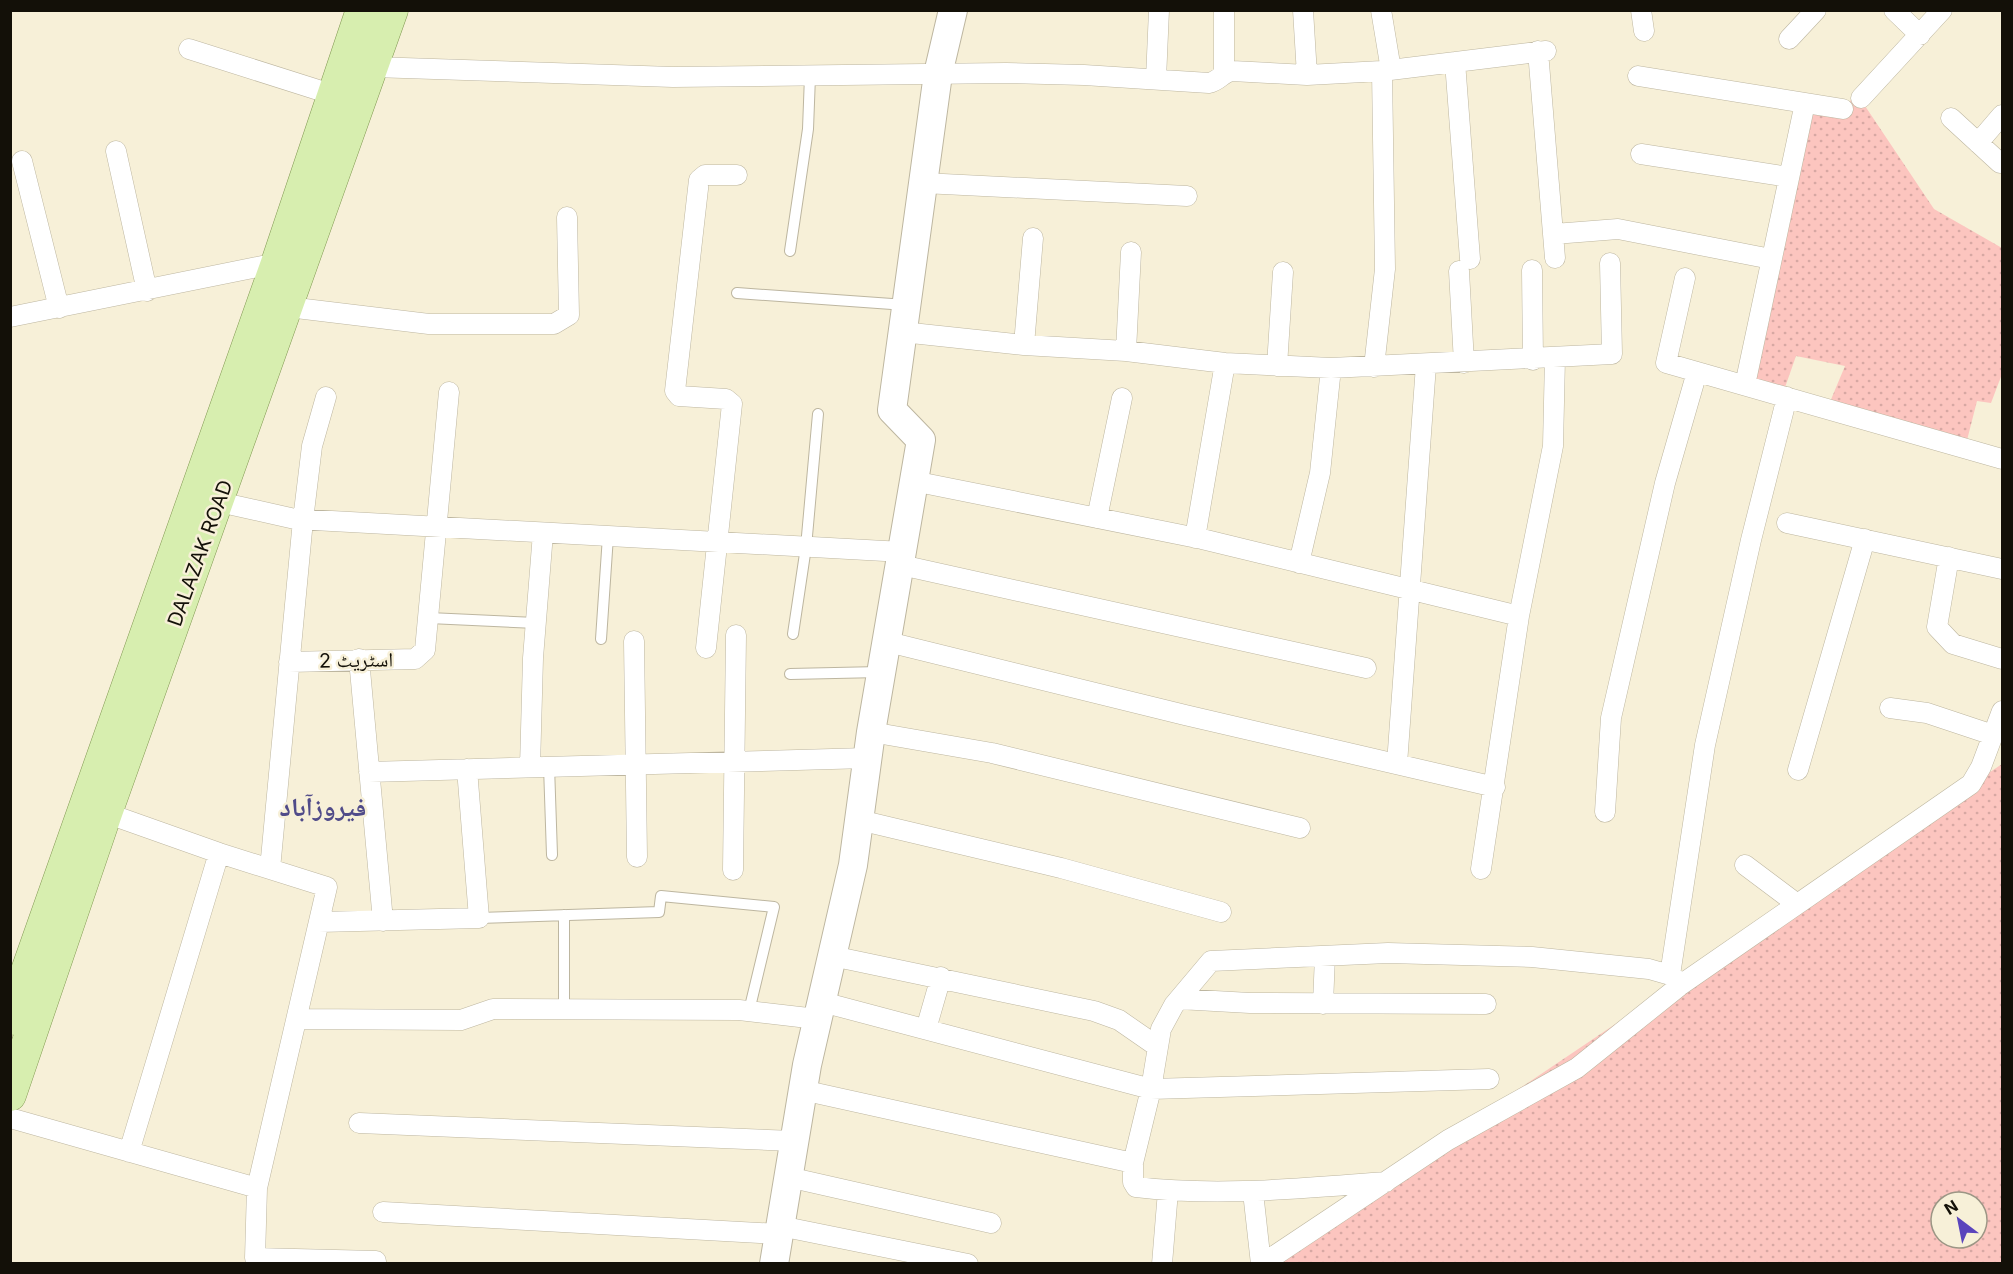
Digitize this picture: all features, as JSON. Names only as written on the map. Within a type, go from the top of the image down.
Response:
[{"type":"main road","name":"DALAZAK ROAD","points":[[10,1095],[106,813],[206,500],[277,264],[363,10]]},
{"type":"main road","name":"DALAZAK ROAD","points":[[10,1019],[206,500],[288,307],[392,10]]},
{"type":"street","points":[[774,1263],[802,1090],[854,865],[869,745],[921,440],[892,410],[938,74],[953,10]]},
{"type":"street","points":[[1156,79],[1159,10]]},
{"type":"street","points":[[373,67],[674,77],[1073,74],[1209,83],[1220,79],[1224,73],[1224,10]]},
{"type":"street","points":[[1303,10],[1307,75]]},
{"type":"street","points":[[1374,367],[1385,269],[1387,71],[1381,10]]},
{"type":"street","points":[[1641,10],[1644,31]]},
{"type":"street","points":[[1789,39],[1816,10]]},
{"type":"street","points":[[1894,10],[1920,35]]},
{"type":"street","points":[[1861,98],[1942,10]]},
{"type":"street","points":[[189,49],[334,95]]},
{"type":"street","points":[[1224,73],[1307,75],[1387,71],[1542,51],[1555,258]]},
{"type":"street","points":[[1455,62],[1464,265],[1464,363]]},
{"type":"street","points":[[1638,76],[1843,109]]},
{"type":"street","points":[[1745,385],[1805,103]]},
{"type":"street","points":[[1978,143],[2002,115]]},
{"type":"street","points":[[1951,118],[2000,163]]},
{"type":"street","points":[[116,151],[147,291]]},
{"type":"street","points":[[1641,154],[1789,177]]},
{"type":"street","points":[[22,160],[59,308]]},
{"type":"street","points":[[706,648],[732,404],[726,399],[679,396],[675,391],[699,180],[705,175],[737,175]]},
{"type":"street","points":[[922,183],[1187,196]]},
{"type":"street","points":[[288,307],[429,324],[554,324],[569,315],[567,217]]},
{"type":"street","points":[[1554,234],[1618,229],[1771,259]]},
{"type":"street","points":[[1024,345],[1033,238]]},
{"type":"street","points":[[1126,351],[1131,252]]},
{"type":"street","points":[[902,332],[1024,345],[1126,351],[1225,363],[1330,368],[1533,360],[1612,354],[1610,263]]},
{"type":"street","points":[[10,317],[277,264]]},
{"type":"street","points":[[1532,270],[1533,360]]},
{"type":"street","points":[[1277,366],[1283,272]]},
{"type":"street","points":[[1685,278],[1666,363],[2002,459]]},
{"type":"street","points":[[1481,869],[1519,616],[1553,446],[1555,358]]},
{"type":"street","points":[[1195,538],[1225,363]]},
{"type":"street","points":[[1397,764],[1426,365]]},
{"type":"street","points":[[1299,563],[1320,473],[1330,368]]},
{"type":"street","points":[[1605,812],[1611,718],[1665,483],[1697,372]]},
{"type":"street","points":[[429,618],[435,527],[449,392]]},
{"type":"street","points":[[270,869],[303,520],[312,447],[326,397]]},
{"type":"street","points":[[1676,980],[1705,745],[1751,540],[1787,397]]},
{"type":"street","points":[[1097,518],[1122,398]]},
{"type":"street","points":[[913,481],[1195,538],[1519,616]]},
{"type":"street","points":[[206,500],[303,520],[806,547],[902,559],[1366,668]]},
{"type":"street","points":[[1787,523],[2002,568]]},
{"type":"street","points":[[540,766],[536,623],[543,533]]},
{"type":"street","points":[[1798,770],[1865,539]]},
{"type":"street","points":[[1949,557],[1937,627],[1953,644],[2002,659]]},
{"type":"street","name":"اسٹریٹ 2","points":[[290,662],[415,659],[425,650],[429,618]]},
{"type":"street","points":[[734,870],[736,635]]},
{"type":"street","points":[[634,641],[637,857]]},
{"type":"street","points":[[888,642],[1495,787]]},
{"type":"street","points":[[360,660],[383,921]]},
{"type":"street","points":[[1890,708],[1927,713],[1993,735]]},
{"type":"street","points":[[1253,1192],[1262,1263],[1448,1140],[1577,1068],[1676,980],[1797,904],[1971,784],[1982,767],[2002,711]]},
{"type":"street","points":[[369,772],[734,761],[869,745],[992,753],[1300,828]]},
{"type":"street","points":[[319,922],[478,918],[466,769]]},
{"type":"street","points":[[106,813],[219,853],[327,887],[258,1188],[255,1258],[279,1261],[376,1261],[376,1263]]},
{"type":"street","points":[[859,820],[1061,868],[1221,912]]},
{"type":"street","points":[[129,1152],[219,853]]},
{"type":"street","points":[[1745,865],[1797,904]]},
{"type":"street","points":[[1386,1182],[1253,1192],[1168,1191],[1136,1187],[1132,1182],[1161,1029],[1179,999],[1211,961],[1388,953],[1532,957],[1648,969],[1676,980]]},
{"type":"street","points":[[832,956],[1094,1011],[1119,1020],[1158,1047]]},
{"type":"street","points":[[1323,1004],[1325,956]]},
{"type":"street","points":[[926,1029],[940,977]]},
{"type":"street","points":[[1179,999],[1323,1004],[1486,1004]]},
{"type":"street","points":[[297,1019],[461,1020],[493,1009],[819,1010],[926,1029],[1151,1089],[1489,1079]]},
{"type":"street","points":[[802,1090],[1134,1163]]},
{"type":"street","points":[[10,1118],[258,1188]]},
{"type":"street","points":[[359,1123],[794,1141]]},
{"type":"street","points":[[788,1177],[991,1223]]},
{"type":"street","points":[[1162,1263],[1168,1191]]},
{"type":"street","points":[[383,1212],[779,1230],[968,1263]]},
{"type":"lane","points":[[790,251],[808,129],[810,76]]},
{"type":"lane","points":[[737,293],[906,304]]},
{"type":"lane","points":[[793,634],[806,547],[818,414]]},
{"type":"lane","points":[[601,639],[608,536]]},
{"type":"lane","points":[[429,618],[536,623]]},
{"type":"lane","points":[[790,674],[882,672]]},
{"type":"lane","points":[[540,766],[552,855]]},
{"type":"lane","points":[[478,918],[659,912],[661,896],[774,907],[749,1011]]},
{"type":"lane","points":[[564,915],[564,1009]]},
{"type":"shaded area","points":[[1857,94],[1934,209],[2002,248],[2002,374],[1991,403],[1977,401],[1965,448],[1827,409],[1845,366],[1796,356],[1782,396],[1744,381],[1805,103],[1842,109]]},
{"type":"shaded area","points":[[2002,764],[2002,1263],[1260,1263]]},
{"type":"district","name":"فیروزآباد","points":[[323,807]]}]
